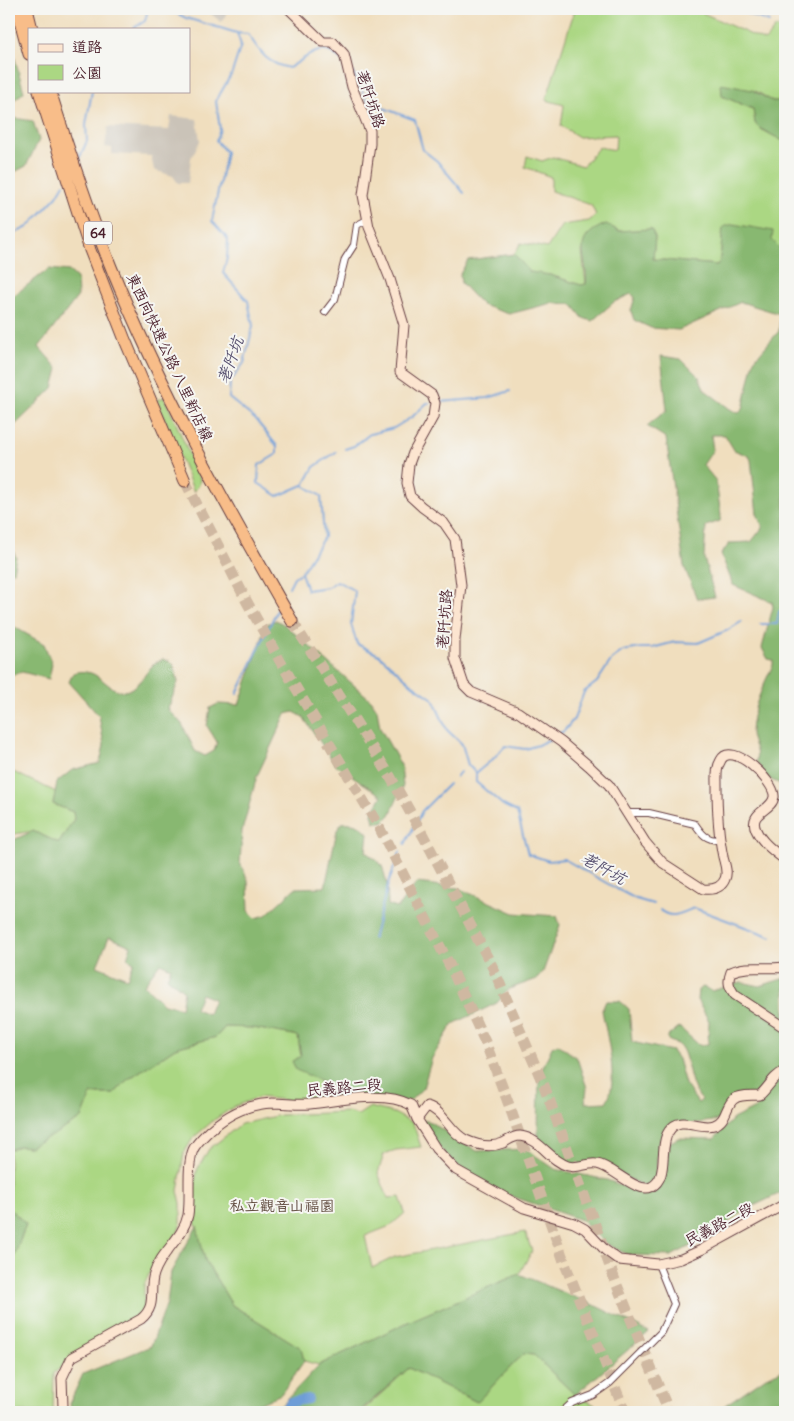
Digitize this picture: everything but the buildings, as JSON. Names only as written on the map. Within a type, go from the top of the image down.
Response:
[{"type":"highway","points":[[17,9],[28,50]]},
{"type":"highway","points":[[27,9],[32,28]]},
{"type":"highway","name":"東西向快速公路 八里新店線","points":[[39,92],[84,234],[125,340],[185,481]]},
{"type":"highway","name":"東西向快速公路 八里新店線","points":[[50,92],[85,201],[112,268],[158,371],[205,468],[292,621]]},
{"type":"street","name":"荖阡坑路","points":[[289,9],[323,42],[333,42],[344,54],[352,87],[370,131],[363,194],[367,220],[390,279],[404,325],[400,372],[432,395],[435,403],[433,417],[409,464],[407,483],[410,496],[444,523],[455,539],[462,586],[455,640],[455,658],[464,685],[471,692],[518,712],[589,766],[609,785],[645,842],[663,863],[703,889],[716,889],[725,880],[727,872],[719,840],[717,769],[722,757],[727,754],[734,755],[750,763],[774,790],[774,798],[770,804],[756,816],[754,823],[756,830],[769,847],[785,860]]},
{"type":"street","points":[[324,312],[336,299],[345,259],[354,245],[357,225],[367,220]]},
{"type":"street","points":[[627,813],[649,814],[695,824],[702,836],[712,840],[719,840]]},
{"type":"street","points":[[785,968],[739,968],[731,972],[728,980],[729,987],[735,995],[785,1028]]},
{"type":"street","points":[[417,1119],[427,1106],[434,1108],[456,1134],[466,1140],[493,1146],[512,1137],[529,1138],[558,1161],[568,1166],[578,1167],[596,1163],[636,1186],[645,1188],[652,1187],[657,1182],[662,1170],[664,1141],[669,1131],[675,1125],[685,1122],[705,1127],[716,1125],[724,1118],[729,1104],[735,1098],[760,1095],[767,1089],[772,1080],[785,1071]]},
{"type":"street","name":"民義路二段","points":[[61,1412],[63,1407],[62,1378],[72,1357],[142,1319],[148,1313],[152,1304],[153,1275],[158,1264],[181,1234],[188,1215],[193,1151],[216,1124],[234,1113],[255,1105],[272,1103],[300,1105],[389,1097],[412,1104],[417,1119],[436,1149],[456,1170],[524,1208],[580,1226],[605,1250],[619,1260],[658,1264],[681,1259],[785,1204]]},
{"type":"street","points":[[562,1412],[572,1403],[593,1395],[610,1383],[661,1332],[674,1304],[658,1264]]},
{"type":"shaded area","points":[[205,9],[228,9],[221,22]]},
{"type":"shaded area","points":[[171,116],[197,119],[200,141],[191,158],[188,183],[178,183],[173,176],[154,170],[151,156],[112,154],[112,148],[105,147],[108,127],[169,130]]},
{"type":"green space","points":[[575,9],[703,9],[703,13],[765,41],[776,27],[785,31],[785,99],[780,101],[772,100],[751,90],[722,96],[753,109],[755,123],[759,128],[785,142],[785,250],[783,251],[772,240],[723,227],[720,261],[717,265],[653,259],[655,237],[651,229],[619,231],[606,224],[582,251],[586,284],[581,285],[550,275],[530,273],[514,254],[521,243],[547,248],[562,225],[589,221],[596,215],[591,205],[551,191],[551,177],[525,167],[527,156],[542,161],[553,157],[583,166],[599,147],[615,150],[616,135],[579,137],[561,126],[564,105],[546,100]]},
{"type":"green space","points":[[9,37],[24,92],[9,104]]},
{"type":"green space","points":[[721,84],[752,90],[772,101],[782,101],[785,99],[785,142],[759,128],[755,123],[753,109],[722,96]]},
{"type":"green space","points":[[14,118],[33,121],[39,140],[26,166],[9,175],[9,122]]},
{"type":"green space","points":[[606,224],[619,231],[651,229],[655,237],[653,259],[717,265],[720,261],[723,227],[733,224],[773,231],[772,240],[783,251],[785,250],[785,786],[767,778],[756,762],[756,750],[751,732],[756,706],[773,665],[773,660],[768,659],[762,648],[773,607],[772,602],[733,585],[721,554],[730,543],[751,542],[763,527],[757,514],[751,460],[749,456],[734,450],[725,435],[711,435],[713,450],[703,465],[716,481],[721,516],[720,521],[706,526],[704,558],[715,597],[697,599],[684,566],[666,438],[647,426],[667,410],[661,356],[681,359],[699,377],[705,390],[730,409],[739,413],[743,409],[754,360],[779,331],[780,314],[741,302],[679,330],[651,328],[634,320],[631,311],[635,297],[631,294],[614,302],[592,321],[583,318],[572,304],[552,303],[509,314],[482,305],[461,283],[460,274],[468,260],[514,254],[530,272],[550,275],[581,285],[586,284],[584,242],[587,236],[594,230]]},
{"type":"green space","points":[[49,269],[69,271],[77,278],[78,296],[39,347],[58,369],[53,388],[9,431],[9,299]]},
{"type":"green space","points":[[164,397],[200,479],[199,485],[194,492],[157,400]]},
{"type":"green space","points":[[9,546],[16,557],[13,571],[9,575]]},
{"type":"green space","points":[[276,620],[285,625],[371,700],[377,709],[380,728],[401,765],[403,786],[390,815],[383,822],[374,822],[372,813],[382,796],[336,765],[303,717],[294,712],[286,714],[257,776],[242,831],[240,863],[248,880],[249,911],[256,918],[266,915],[295,888],[325,887],[337,830],[342,823],[354,823],[368,833],[366,852],[382,865],[387,884],[388,905],[397,908],[417,883],[458,888],[514,913],[557,916],[560,925],[543,972],[537,979],[509,989],[497,1003],[453,1024],[432,1058],[423,1088],[410,1101],[330,1099],[334,1090],[322,1081],[296,1070],[292,1061],[301,1056],[298,1037],[253,1028],[225,1027],[216,1037],[175,1048],[127,1080],[114,1094],[91,1094],[82,1118],[55,1134],[29,1147],[19,1146],[9,1150],[9,842],[33,831],[59,843],[74,819],[73,812],[53,804],[57,782],[72,770],[100,763],[104,745],[99,716],[69,682],[73,673],[90,673],[113,688],[125,691],[134,687],[157,662],[163,659],[173,663],[178,682],[168,709],[182,724],[195,751],[205,756],[214,751],[217,742],[207,726],[210,708],[218,704],[239,705],[267,624]],"holes":[[[109,937],[131,946],[127,958],[134,962],[127,978],[97,966]],[[160,963],[171,968],[167,977],[184,991],[181,1008],[164,1004],[144,985]],[[201,994],[214,999],[208,1014],[195,1009]]]},
{"type":"green space","points":[[9,624],[44,644],[52,664],[49,679],[22,672],[9,676]]},
{"type":"green space","points":[[9,770],[56,792],[53,804],[73,812],[74,819],[59,843],[33,831],[9,835]]},
{"type":"green space","points":[[785,978],[785,1191],[743,1211],[709,1237],[671,1256],[628,1255],[605,1243],[581,1220],[488,1188],[469,1177],[422,1131],[419,1122],[427,1120],[477,1151],[526,1149],[555,1169],[607,1180],[639,1192],[654,1193],[662,1182],[669,1143],[678,1138],[714,1139],[733,1119],[757,1107],[760,1094],[730,1101],[720,1120],[685,1125],[668,1132],[662,1137],[659,1144],[656,1183],[647,1187],[596,1164],[574,1167],[542,1151],[538,1134],[539,1076],[552,1047],[558,1044],[577,1058],[587,1088],[585,1103],[606,1102],[612,1083],[612,1070],[602,1010],[606,1001],[620,1001],[629,1009],[632,1042],[672,1051],[678,1059],[685,1084],[698,1103],[702,1100],[694,1087],[683,1050],[678,1044],[668,1040],[668,1036],[679,1027],[699,1045],[708,1044],[709,1021],[697,1000],[698,990],[703,987],[712,991],[741,982],[760,986]]},
{"type":"green space","points":[[225,1027],[253,1028],[298,1037],[301,1056],[315,1078],[334,1090],[330,1099],[299,1102],[259,1097],[235,1106],[214,1120],[193,1138],[184,1153],[178,1191],[181,1203],[181,1223],[177,1235],[151,1270],[144,1285],[144,1308],[138,1322],[76,1356],[54,1373],[53,1412],[9,1412],[9,1271],[26,1224],[9,1208],[9,1150],[19,1146],[29,1147],[82,1118],[91,1094],[114,1094],[127,1080],[175,1048],[216,1037]]},
{"type":"green space","name":"私立觀音山福園","points":[[370,1107],[394,1113],[413,1123],[421,1147],[396,1150],[384,1154],[378,1173],[388,1198],[400,1197],[405,1213],[390,1226],[365,1236],[372,1268],[395,1257],[525,1232],[532,1251],[519,1274],[408,1322],[319,1365],[304,1361],[301,1348],[232,1305],[205,1260],[191,1206],[197,1170],[209,1149],[241,1124],[280,1115],[348,1112],[358,1115]]},
{"type":"green space","points":[[9,1208],[26,1224],[9,1271]]},
{"type":"green space","points":[[197,1226],[205,1260],[232,1305],[301,1348],[304,1361],[281,1394],[241,1412],[71,1412],[70,1402],[83,1374],[151,1346],[167,1303],[171,1272]]},
{"type":"green space","points":[[519,1274],[598,1307],[649,1332],[575,1395],[534,1355],[523,1354],[477,1402],[409,1368],[359,1412],[275,1412],[319,1365],[408,1322]]},
{"type":"green space","points":[[523,1354],[534,1355],[575,1395],[609,1412],[361,1412],[409,1368],[477,1402]]},
{"type":"green space","points":[[785,1369],[785,1412],[715,1412],[766,1377]]},
{"type":"waterway","points":[[134,28],[145,21],[148,9]]},
{"type":"waterway","name":"荖阡坑","points":[[173,9],[172,11],[186,18],[237,33],[241,45],[232,73],[216,101],[220,129],[216,141],[226,152],[212,221],[228,239],[227,258],[223,273],[248,301],[253,326],[244,363],[230,382],[229,398],[255,419],[277,446],[277,454],[259,465],[258,483],[278,496],[303,485],[321,496],[324,537],[301,573],[307,590],[328,587],[337,581],[355,591],[351,624],[357,644],[379,655],[413,685],[433,699],[447,730],[462,744],[468,765],[476,773],[476,782],[503,805],[517,812],[528,854],[549,861],[564,859],[636,899],[653,904]]},
{"type":"waterway","points":[[735,9],[769,22]]},
{"type":"waterway","points":[[237,33],[248,34],[264,56],[281,66],[289,68],[309,55],[321,51],[328,51],[341,60]]},
{"type":"waterway","points":[[353,73],[368,102],[415,120],[423,150],[437,161],[464,193]]},
{"type":"waterway","points":[[78,161],[87,141],[86,125],[92,92]]},
{"type":"waterway","points":[[9,236],[28,227],[57,196],[64,184]]},
{"type":"waterway","points":[[440,402],[488,398],[510,391]]},
{"type":"waterway","points":[[345,449],[354,446],[370,434],[394,428],[412,417],[427,403],[430,403]]},
{"type":"waterway","points":[[304,485],[314,467],[336,452]]},
{"type":"waterway","points":[[289,587],[294,577],[301,573]]},
{"type":"waterway","points":[[237,694],[279,606]]},
{"type":"waterway","points":[[760,624],[777,624],[779,612],[785,606]]},
{"type":"waterway","points":[[556,735],[564,731],[574,719],[584,692],[597,682],[612,659],[623,651],[652,648],[675,642],[698,643],[741,622]]},
{"type":"waterway","points":[[476,773],[505,746],[525,749],[550,739]]},
{"type":"waterway","points":[[456,777],[460,772]]},
{"type":"waterway","points":[[405,844],[422,811],[449,784]]},
{"type":"waterway","points":[[373,939],[389,881],[400,852]]},
{"type":"waterway","name":"荖阡坑","points":[[660,910],[668,915],[672,915],[694,908],[772,937]]},
{"type":"waterway","points":[[282,1412],[291,1402],[308,1399]]},
{"type":"tunnel","points":[[185,481],[247,602],[280,661],[379,827],[453,972],[486,1044],[565,1264],[625,1412]]},
{"type":"tunnel","points":[[292,621],[390,776],[493,968],[545,1088],[616,1283],[669,1412]]}]
